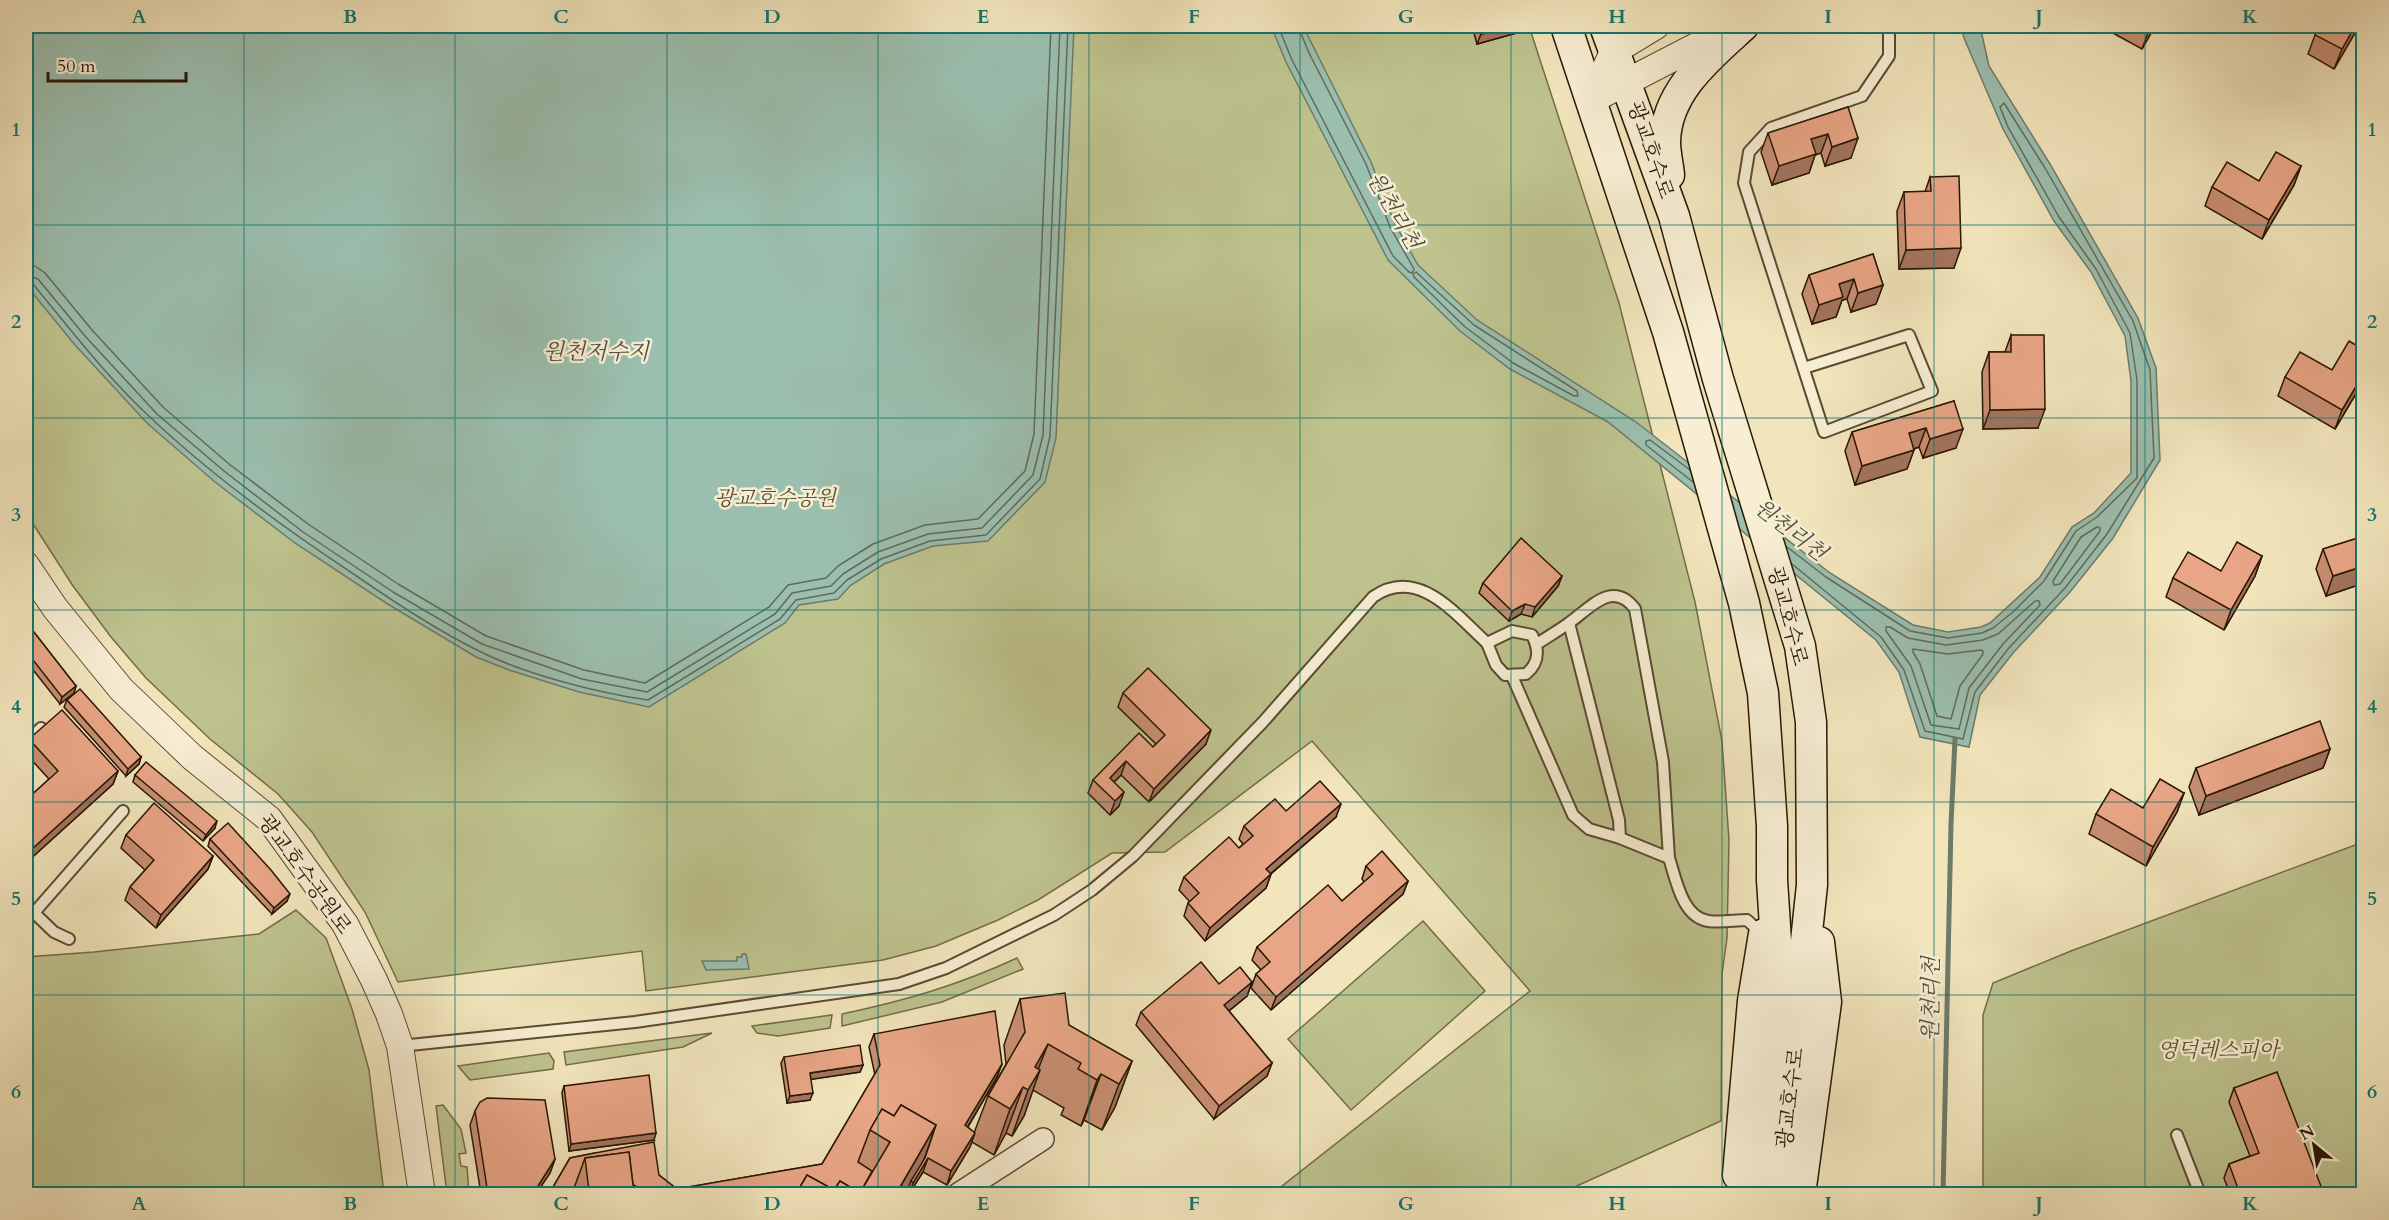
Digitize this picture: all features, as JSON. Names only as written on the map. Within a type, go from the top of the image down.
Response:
[{"type":"main road","name":"광교호수로","points":[[1566,26],[1668,332],[1744,603],[1763,693],[1780,1003],[1756,1194]]},
{"type":"main road","points":[[1674,216],[1665,141],[1673,102],[1699,67],[1743,26]]},
{"type":"main road","name":"광교호수로","points":[[1609,39],[1674,216],[1718,379],[1800,646],[1811,722],[1812,885],[1779,1194]]},
{"type":"main road","points":[[1736,1194],[1753,1001],[1772,880]]},
{"type":"main road","points":[[1800,1194],[1826,1002],[1812,885]]},
{"type":"street","points":[[1590,101],[1609,39],[1656,26]]},
{"type":"street","points":[[1590,101],[1627,84],[1735,26]]},
{"type":"street","name":"광교호수공원로","points":[[26,565],[56,608],[121,688],[192,757],[269,819],[345,924],[374,980],[400,1046],[422,1194]]},
{"type":"street","points":[[958,1194],[1043,1139]]},
{"type":"lane","points":[[1804,368],[1909,335],[1932,391],[1824,432],[1744,183],[1749,152],[1771,128],[1862,96],[1889,56],[1889,26]]},
{"type":"lane","points":[[400,1046],[635,1022],[899,984],[946,968],[1054,915],[1092,890],[1133,856],[1263,722],[1373,597],[1383,590],[1408,586],[1425,589],[1487,643],[1496,665],[1505,675],[1526,674],[1534,667],[1538,654],[1537,644],[1532,635],[1512,631],[1487,643]]},
{"type":"lane","points":[[1537,644],[1594,603],[1609,596],[1619,596],[1629,601],[1635,609],[1663,762],[1669,858],[1679,890],[1696,916],[1707,921],[1747,920],[1764,936]]},
{"type":"lane","points":[[1569,623],[1619,820],[1620,838]]},
{"type":"lane","points":[[1512,676],[1573,815],[1589,829],[1620,838],[1669,858]]},
{"type":"lane","points":[[26,742],[41,728]]},
{"type":"lane","points":[[69,939],[54,932],[29,909],[123,811]]},
{"type":"lane","points":[[2177,1135],[2200,1194]]},
{"type":"green space","name":"광교호수공원","points":[[26,26],[1529,26],[1619,303],[1695,602],[1722,741],[1729,840],[1727,938],[1722,974],[1721,1121],[1559,1194],[1272,1194],[1530,991],[1312,741],[1165,852],[1112,853],[1038,900],[998,920],[936,946],[883,960],[646,991],[642,951],[398,982],[365,912],[312,832],[278,794],[210,739],[146,678],[111,637],[73,586],[26,513]]},
{"type":"green space","name":"영덕레스피아","points":[[2363,842],[2363,1194],[1983,1194],[1983,1015],[1993,983],[2071,951]]},
{"type":"green space","points":[[296,910],[326,938],[352,1009],[369,1070],[384,1194],[26,1194],[26,957],[259,934]]},
{"type":"green space","points":[[1423,921],[1485,991],[1351,1110],[1288,1039]]},
{"type":"green space","points":[[1017,958],[1023,969],[942,1002],[842,1026],[842,1014],[931,991]]},
{"type":"green space","points":[[832,1015],[830,1028],[778,1036],[757,1033],[752,1026]]},
{"type":"green space","points":[[712,1033],[683,1047],[566,1065],[564,1052]]},
{"type":"green space","points":[[549,1053],[554,1061],[553,1069],[470,1080],[458,1066]]},
{"type":"green space","points":[[443,1105],[461,1129],[466,1153],[459,1154],[461,1166],[467,1167],[469,1194],[447,1194],[436,1106]]},
{"type":"water","name":"원천저수지","points":[[26,26],[1074,26],[1056,438],[1045,482],[988,541],[933,546],[884,564],[851,585],[838,599],[799,605],[785,623],[649,707],[579,692],[476,657],[386,603],[295,543],[215,482],[147,423],[75,345],[26,285]]},
{"type":"water","points":[[1271,26],[1303,26],[1371,162],[1395,224],[1418,265],[1477,320],[1636,422],[1830,573],[1913,625],[1948,632],[1981,627],[1990,623],[2040,577],[2072,527],[2094,513],[2131,473],[2131,381],[2125,336],[2091,272],[2054,221],[2003,129],[1961,26],[1980,26],[1989,66],[2050,164],[2138,318],[2156,368],[2160,460],[2113,538],[2070,592],[2013,653],[1980,695],[1969,747],[1920,737],[1899,672],[1876,640],[1608,422],[1510,369],[1460,331],[1388,260],[1286,62]]},
{"type":"water","points":[[742,954],[746,954],[749,969],[706,970],[702,961],[737,961],[737,957],[742,957]]},
{"type":"building","points":[[1478,26],[1511,26],[1481,34]]},
{"type":"building","points":[[2320,26],[2355,26],[2342,49],[2315,35]]},
{"type":"building","points":[[1848,107],[1858,138],[1832,147],[1828,134],[1811,139],[1816,154],[1779,166],[1768,133]]},
{"type":"building","points":[[2276,152],[2301,166],[2269,220],[2212,187],[2227,162],[2259,181]]},
{"type":"building","points":[[1959,176],[1961,248],[1906,250],[1904,192],[1931,191],[1930,177]]},
{"type":"building","points":[[1873,254],[1883,285],[1858,293],[1854,279],[1839,284],[1843,297],[1819,305],[1809,275]]},
{"type":"building","points":[[2011,335],[2044,335],[2045,409],[1990,410],[1989,352],[2011,352]]},
{"type":"building","points":[[2349,341],[2364,350],[2364,373],[2342,410],[2285,377],[2300,352],[2332,370]]},
{"type":"building","points":[[1954,401],[1963,429],[1930,439],[1926,428],[1909,433],[1914,450],[1862,466],[1852,432]]},
{"type":"building","points":[[2364,536],[2364,566],[2333,576],[2323,549]]},
{"type":"building","points":[[1521,538],[1562,576],[1535,607],[1525,604],[1512,611],[1483,583]]},
{"type":"building","points":[[2237,542],[2262,556],[2231,610],[2173,578],[2188,552],[2221,571]]},
{"type":"building","points":[[26,622],[76,686],[62,697],[26,651]]},
{"type":"building","points":[[1148,668],[1211,730],[1154,789],[1126,761],[1110,778],[1124,792],[1115,801],[1093,780],[1139,733],[1153,747],[1165,735],[1123,693]]},
{"type":"building","points":[[80,689],[141,757],[128,769],[67,700]]},
{"type":"building","points":[[62,710],[118,771],[32,849],[26,841],[26,800],[58,771],[29,739]]},
{"type":"building","points":[[2320,721],[2330,749],[2206,796],[2196,768]]},
{"type":"building","points":[[146,762],[217,821],[206,835],[135,775]]},
{"type":"building","points":[[2160,779],[2184,793],[2153,847],[2096,814],[2111,789],[2143,808]]},
{"type":"building","points":[[1320,781],[1341,804],[1266,869],[1271,874],[1210,928],[1188,903],[1199,893],[1184,877],[1229,837],[1239,848],[1253,836],[1244,826],[1275,799],[1286,811]]},
{"type":"building","points":[[154,803],[213,856],[161,915],[130,887],[154,860],[126,835]]},
{"type":"building","points":[[228,823],[290,894],[274,908],[210,839]]},
{"type":"building","points":[[1382,851],[1408,881],[1276,997],[1256,974],[1270,962],[1257,947],[1328,885],[1342,901],[1373,874],[1366,866]]},
{"type":"building","points":[[1201,962],[1219,984],[1240,967],[1252,982],[1224,1005],[1272,1063],[1219,1106],[1141,1012]]},
{"type":"building","points":[[1065,993],[1069,1025],[1132,1061],[1119,1084],[1101,1074],[1097,1080],[1078,1069],[1081,1063],[1048,1044],[1035,1067],[1040,1070],[1028,1090],[1023,1087],[1010,1109],[988,1096],[1025,1032],[1020,999]]},
{"type":"building","points":[[995,1011],[1002,1064],[965,1125],[975,1133],[951,1171],[928,1158],[913,1183],[911,1181],[925,1158],[936,1125],[901,1105],[894,1116],[882,1109],[870,1130],[858,1162],[872,1171],[860,1193],[840,1181],[834,1190],[807,1175],[796,1194],[650,1194],[633,1185],[629,1152],[585,1158],[573,1194],[549,1194],[570,1158],[654,1142],[659,1175],[677,1189],[822,1164],[880,1065],[874,1034]]},
{"type":"building","points":[[860,1045],[863,1065],[810,1073],[813,1093],[790,1096],[784,1057]]},
{"type":"building","points":[[2277,1072],[2324,1194],[2240,1194],[2229,1164],[2259,1153],[2234,1088]]},
{"type":"building","points":[[649,1075],[656,1133],[571,1144],[564,1086]]},
{"type":"building","points":[[487,1098],[545,1100],[555,1159],[533,1194],[488,1194],[475,1111],[480,1102]]},
{"type":"building","points":[[901,1105],[936,1125],[896,1194],[796,1194],[807,1175],[834,1190],[840,1181],[860,1193],[890,1142],[870,1130],[882,1109],[894,1116]]},
{"type":"building","points":[[629,1152],[633,1185],[650,1194],[587,1194],[589,1191],[585,1158]]},
{"type":"waterway","name":"원천리천","points":[[1943,1194],[1955,739]]}]
